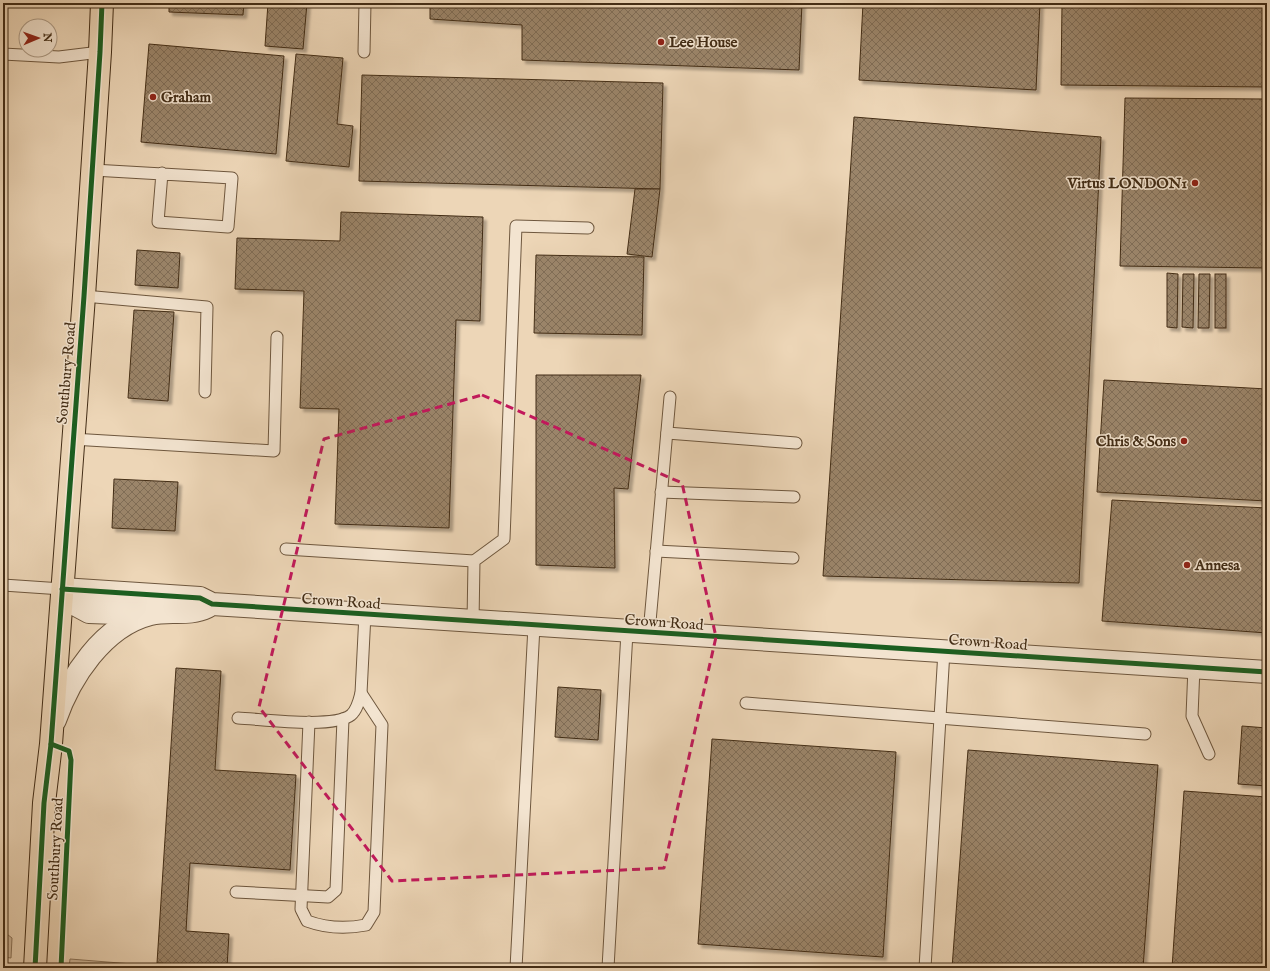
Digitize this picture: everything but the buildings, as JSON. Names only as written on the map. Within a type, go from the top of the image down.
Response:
[{"type":"main road","name":"Southbury Road","points":[[35,968],[44,803],[62,588],[93,170],[102,3]]},
{"type":"street","name":"Crown Road","points":[[62,588],[200,598],[212,604],[627,632],[1267,672]]},
{"type":"street","name":"Crown Road","points":[[62,588],[76,605],[89,612],[150,614],[199,611],[212,604]]},
{"type":"street","name":"Crown Road","points":[[51,729],[62,698],[92,654],[109,636],[127,623],[150,614]]},
{"type":"lane","points":[[364,52],[365,3]]},
{"type":"lane","points":[[3,54],[59,57],[100,52]]},
{"type":"lane","points":[[93,170],[162,173],[232,178],[228,227],[158,222],[162,173]]},
{"type":"lane","points":[[286,549],[474,561],[504,539],[516,226],[588,228]]},
{"type":"lane","points":[[84,296],[207,307],[205,392]]},
{"type":"lane","points":[[72,439],[274,451],[277,337]]},
{"type":"lane","points":[[649,633],[670,397]]},
{"type":"lane","points":[[667,433],[796,443]]},
{"type":"lane","points":[[661,492],[794,497]]},
{"type":"lane","points":[[656,551],[793,558]]},
{"type":"lane","points":[[473,622],[474,561]]},
{"type":"lane","points":[[3,584],[62,588]]},
{"type":"lane","points":[[238,718],[328,722],[343,719],[351,714],[358,705],[361,693],[365,614]]},
{"type":"lane","points":[[516,968],[534,626]]},
{"type":"lane","points":[[608,968],[627,632]]},
{"type":"lane","points":[[925,968],[944,651]]},
{"type":"lane","points":[[1194,667],[1192,716],[1209,754]]},
{"type":"lane","points":[[309,722],[301,909],[307,921],[319,925],[352,928],[366,925],[374,912],[382,725],[361,693]]},
{"type":"lane","points":[[746,703],[1145,734]]},
{"type":"lane","points":[[236,892],[328,897],[336,890],[343,719]]},
{"type":"highlighted area","points":[[482,395],[682,483],[716,637],[664,868],[392,881],[259,707],[324,439]]},
{"type":"green space","points":[[3,931],[12,938],[11,958],[3,957]]},
{"type":"green space","points":[[70,959],[182,968],[69,968]]},
{"type":"cycle path","points":[[35,968],[44,803],[51,744],[84,296],[102,3]]},
{"type":"cycle path","points":[[62,589],[200,598],[212,604],[1267,672]]},
{"type":"cycle path","points":[[51,744],[69,751],[71,760],[61,968]]},
{"type":"place","name":"Lee House","points":[[661,42]]},
{"type":"place","name":"Graham","points":[[153,97]]},
{"type":"place","name":"Virtus LONDON1","points":[[1195,183]]},
{"type":"place","name":"Chris & Sons","points":[[1184,441]]},
{"type":"place","name":"Annesa","points":[[1187,565]]}]
